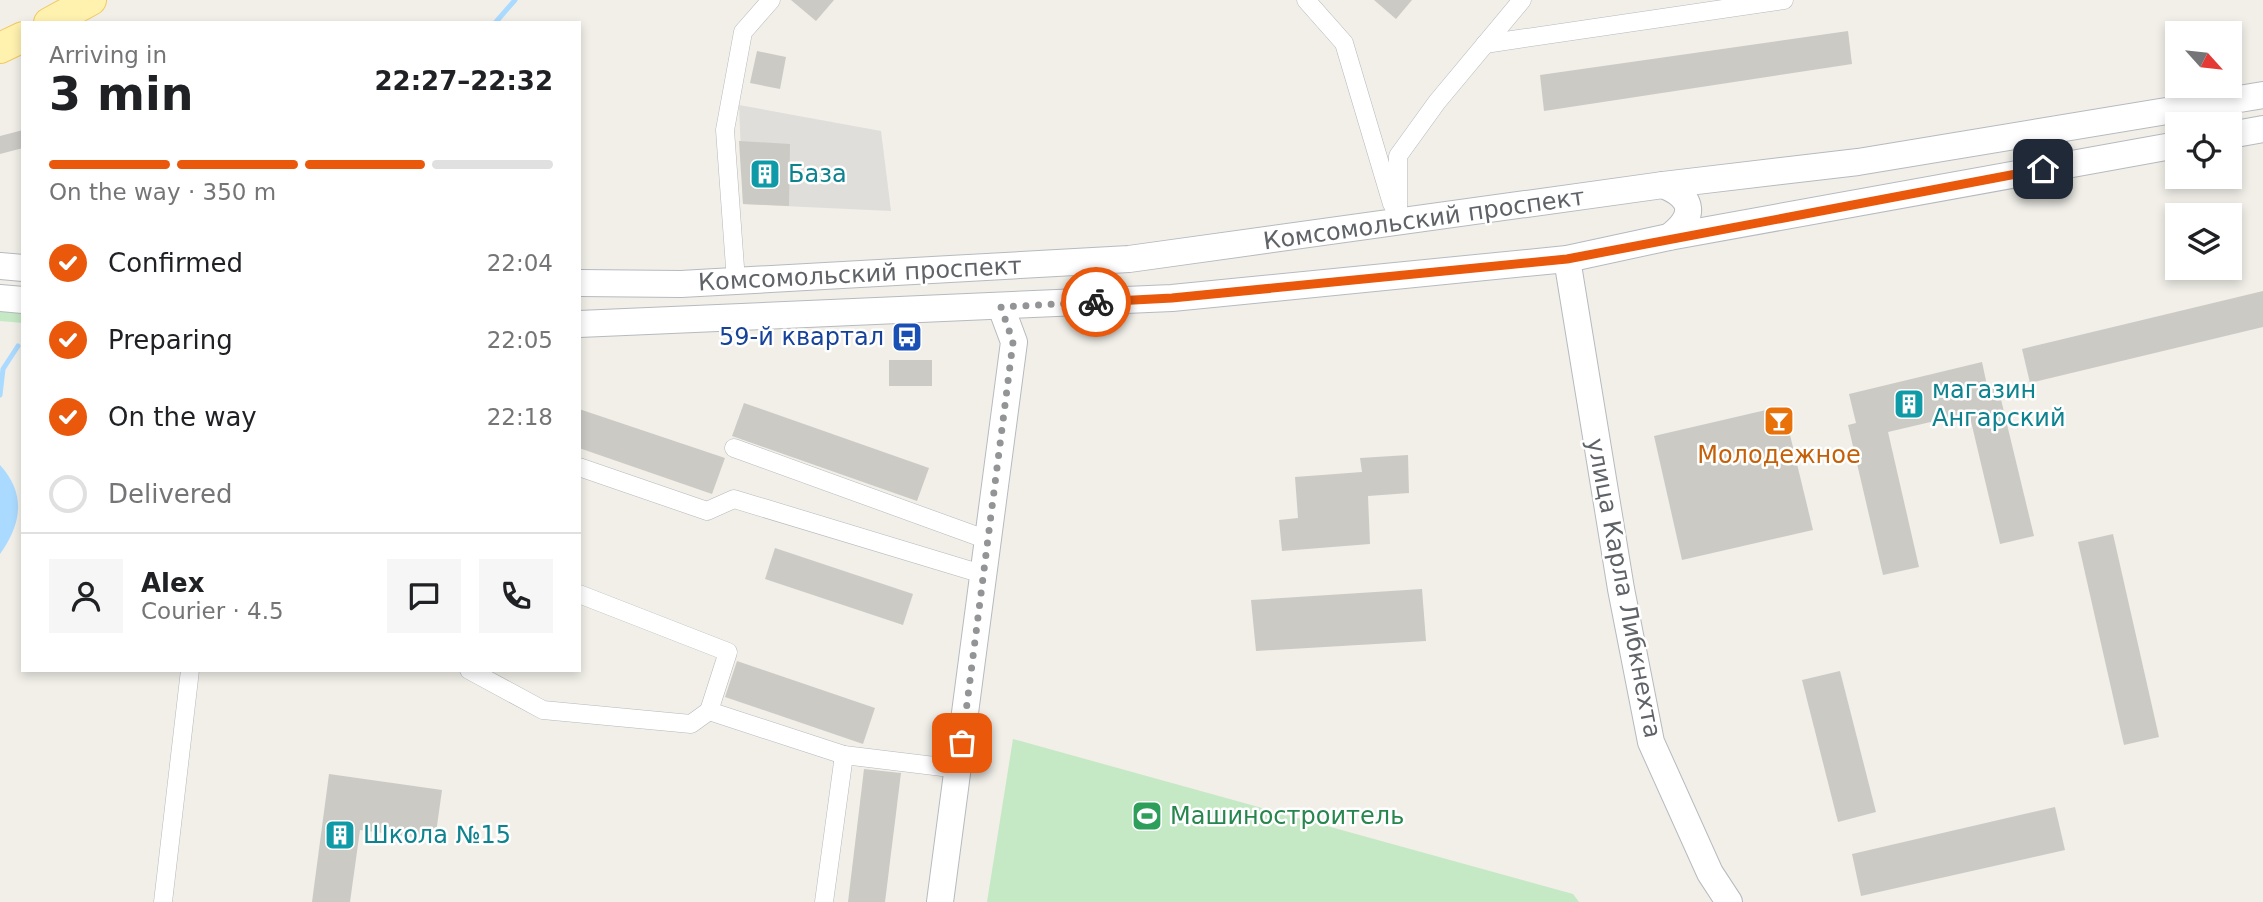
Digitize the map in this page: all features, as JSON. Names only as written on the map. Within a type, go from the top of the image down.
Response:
[{"type":"main road","points":[[53,21],[91,0]]},
{"type":"main road","points":[[0,48],[21,38]]},
{"type":"main road","name":"Комсомольский проспект","points":[[581,283],[681,284],[1129,260],[1663,185],[1858,162],[2263,95]]},
{"type":"main road","points":[[2242,133],[2263,129]]},
{"type":"main road","name":"Комсомольский проспект","points":[[581,324],[1172,298],[1567,259],[1669,237],[2165,147]]},
{"type":"main road","points":[[1663,185],[1679,191],[1687,202],[1689,215],[1683,226],[1669,237]]},
{"type":"main road","points":[[1172,253],[1160,264],[1157,274],[1162,287],[1172,298]]},
{"type":"main road","name":"улица Карла Либкнехта","points":[[1567,259],[1621,589],[1651,743],[1710,873],[1729,902]]},
{"type":"main road","points":[[1129,260],[1141,265],[1145,273],[1142,290],[1133,300]]},
{"type":"main road","points":[[0,266],[21,268]]},
{"type":"main road","points":[[0,298],[21,300]]},
{"type":"main road","points":[[940,902],[1013,342],[1001,307]]},
{"type":"street","points":[[736,281],[725,130],[743,32],[771,0]]},
{"type":"street","points":[[1306,0],[1344,43],[1398,224]]},
{"type":"street","points":[[1398,224],[1398,156],[1437,102],[1522,0]]},
{"type":"street","points":[[1485,44],[1784,0]]},
{"type":"street","points":[[734,448],[988,540]]},
{"type":"street","points":[[581,468],[707,511],[734,499],[982,574]]},
{"type":"street","points":[[473,672],[543,710],[691,724],[709,711],[728,652],[581,595]]},
{"type":"street","points":[[163,902],[190,672]]},
{"type":"street","points":[[709,711],[844,754],[959,769]]},
{"type":"street","points":[[824,902],[844,754]]},
{"type":"shaded area","points":[[739,105],[881,131],[891,211],[743,204]]},
{"type":"green space","points":[[0,305],[21,307],[21,323],[0,321]]},
{"type":"green space","name":"Машиностроитель","points":[[1013,739],[1573,894],[1579,902],[987,902]]},
{"type":"water","points":[[0,465],[14,487],[18,509],[13,532],[0,554]]},
{"type":"building","points":[[791,0],[834,0],[816,21]]},
{"type":"building","points":[[1374,0],[1412,0],[1396,19]]},
{"type":"building","points":[[1848,31],[1852,64],[1544,111],[1540,75]]},
{"type":"building","points":[[757,51],[786,57],[780,89],[750,83]]},
{"type":"building","points":[[21,131],[21,149],[0,154],[0,136]]},
{"type":"building","name":"База","points":[[739,141],[790,144],[789,206],[743,204]]},
{"type":"building","points":[[2263,291],[2263,327],[2030,383],[2022,349]]},
{"type":"building","points":[[889,360],[932,360],[932,386],[889,386]]},
{"type":"building","points":[[1982,362],[1988,390],[1998,387],[2034,536],[2000,544],[1969,413],[1888,432],[1919,567],[1883,575],[1848,425],[1856,423],[1849,394]]},
{"type":"building","points":[[744,403],[929,468],[917,501],[732,436]]},
{"type":"building","points":[[1783,406],[1813,530],[1682,560],[1654,436]]},
{"type":"building","points":[[581,410],[725,458],[712,494],[581,449]]},
{"type":"building","points":[[1408,455],[1409,493],[1368,496],[1370,544],[1282,551],[1279,520],[1298,518],[1295,477],[1362,472],[1360,458]]},
{"type":"building","points":[[2113,534],[2159,737],[2124,745],[2078,542]]},
{"type":"building","points":[[775,548],[913,594],[903,625],[765,579]]},
{"type":"building","points":[[1422,589],[1426,641],[1256,651],[1251,600]]},
{"type":"building","points":[[737,661],[875,708],[863,744],[725,697]]},
{"type":"building","points":[[1840,671],[1876,812],[1838,822],[1802,680]]},
{"type":"building","points":[[864,769],[901,773],[885,902],[848,902]]},
{"type":"building","name":"Школа №15","points":[[329,774],[442,790],[435,840],[360,830],[350,902],[312,902]]},
{"type":"building","points":[[2055,807],[2065,850],[1861,896],[1852,854]]},
{"type":"waterway","points":[[497,21],[515,0]]},
{"type":"waterway","points":[[0,395],[3,369],[18,346]]},
{"type":"way so far","points":[[962,743],[1013,342],[1001,307],[1096,302]]},
{"type":"place","name":"База","points":[[765,174]]},
{"type":"place","name":"59-й квартал","points":[[907,337]]},
{"type":"place","name":"магазин Ангарский","points":[[1909,404]]},
{"type":"place","name":"Молодежное","points":[[1779,421]]},
{"type":"place","name":"Машиностроитель","points":[[1147,816]]},
{"type":"place","name":"Школа №15","points":[[340,835]]},
{"type":"route","points":[[1096,302],[1172,298],[1567,259],[1669,237],[2043,169]]}]
